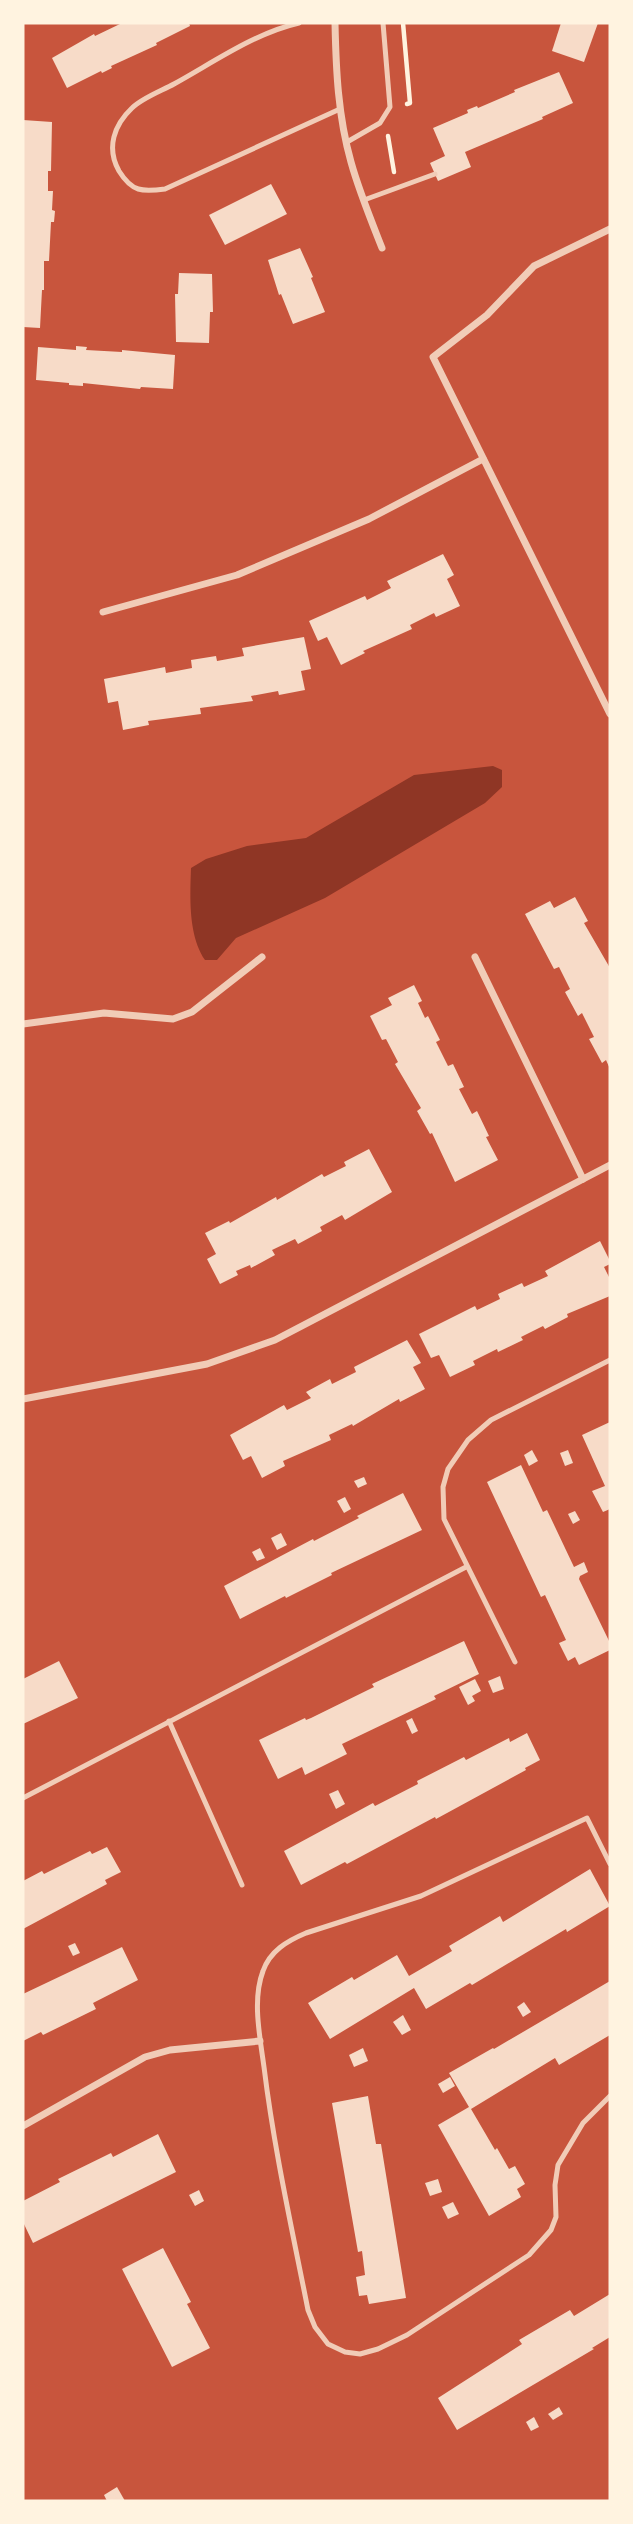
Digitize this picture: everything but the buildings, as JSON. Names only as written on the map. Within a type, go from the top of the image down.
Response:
[{"type":"street","points":[[335,23],[340,109],[364,200],[382,248]]},
{"type":"street","points":[[610,229],[534,266],[487,315],[433,357],[610,714]]},
{"type":"street","points":[[103,612],[237,575],[369,519],[483,459]]},
{"type":"street","points":[[23,1024],[104,1013],[173,1019],[192,1012],[262,957]]},
{"type":"street","points":[[475,957],[583,1180]]},
{"type":"street","points":[[23,1399],[207,1364],[250,1350],[275,1340],[610,1165]]},
{"type":"street","points":[[23,2126],[145,2057],[170,2050],[260,2041]]},
{"type":"lane","points":[[299,23],[264,34],[133,106],[116,129],[111,146],[117,167],[127,183],[143,191],[164,190],[340,109]]},
{"type":"lane","points":[[347,142],[380,123],[390,107],[383,23]]},
{"type":"lane","points":[[364,200],[435,174]]},
{"type":"lane","points":[[515,1662],[447,1527],[442,1505],[448,1469],[457,1452],[491,1420],[610,1360]]},
{"type":"lane","points":[[23,1798],[466,1567]]},
{"type":"lane","points":[[170,1721],[242,1885]]},
{"type":"lane","points":[[610,1864],[587,1818],[421,1896],[289,1941],[270,1955],[262,1972],[257,2009],[272,2131],[308,2310],[315,2327],[328,2344],[345,2353],[360,2354],[378,2349],[407,2335],[529,2255],[551,2230],[556,2217],[555,2185],[558,2165],[583,2123],[610,2096]]},
{"type":"shaded area","points":[[493,766],[502,770],[502,787],[485,803],[325,898],[236,938],[217,960],[205,960],[199,950],[193,928],[191,868],[206,859],[247,846],[306,838],[414,775]]}]
